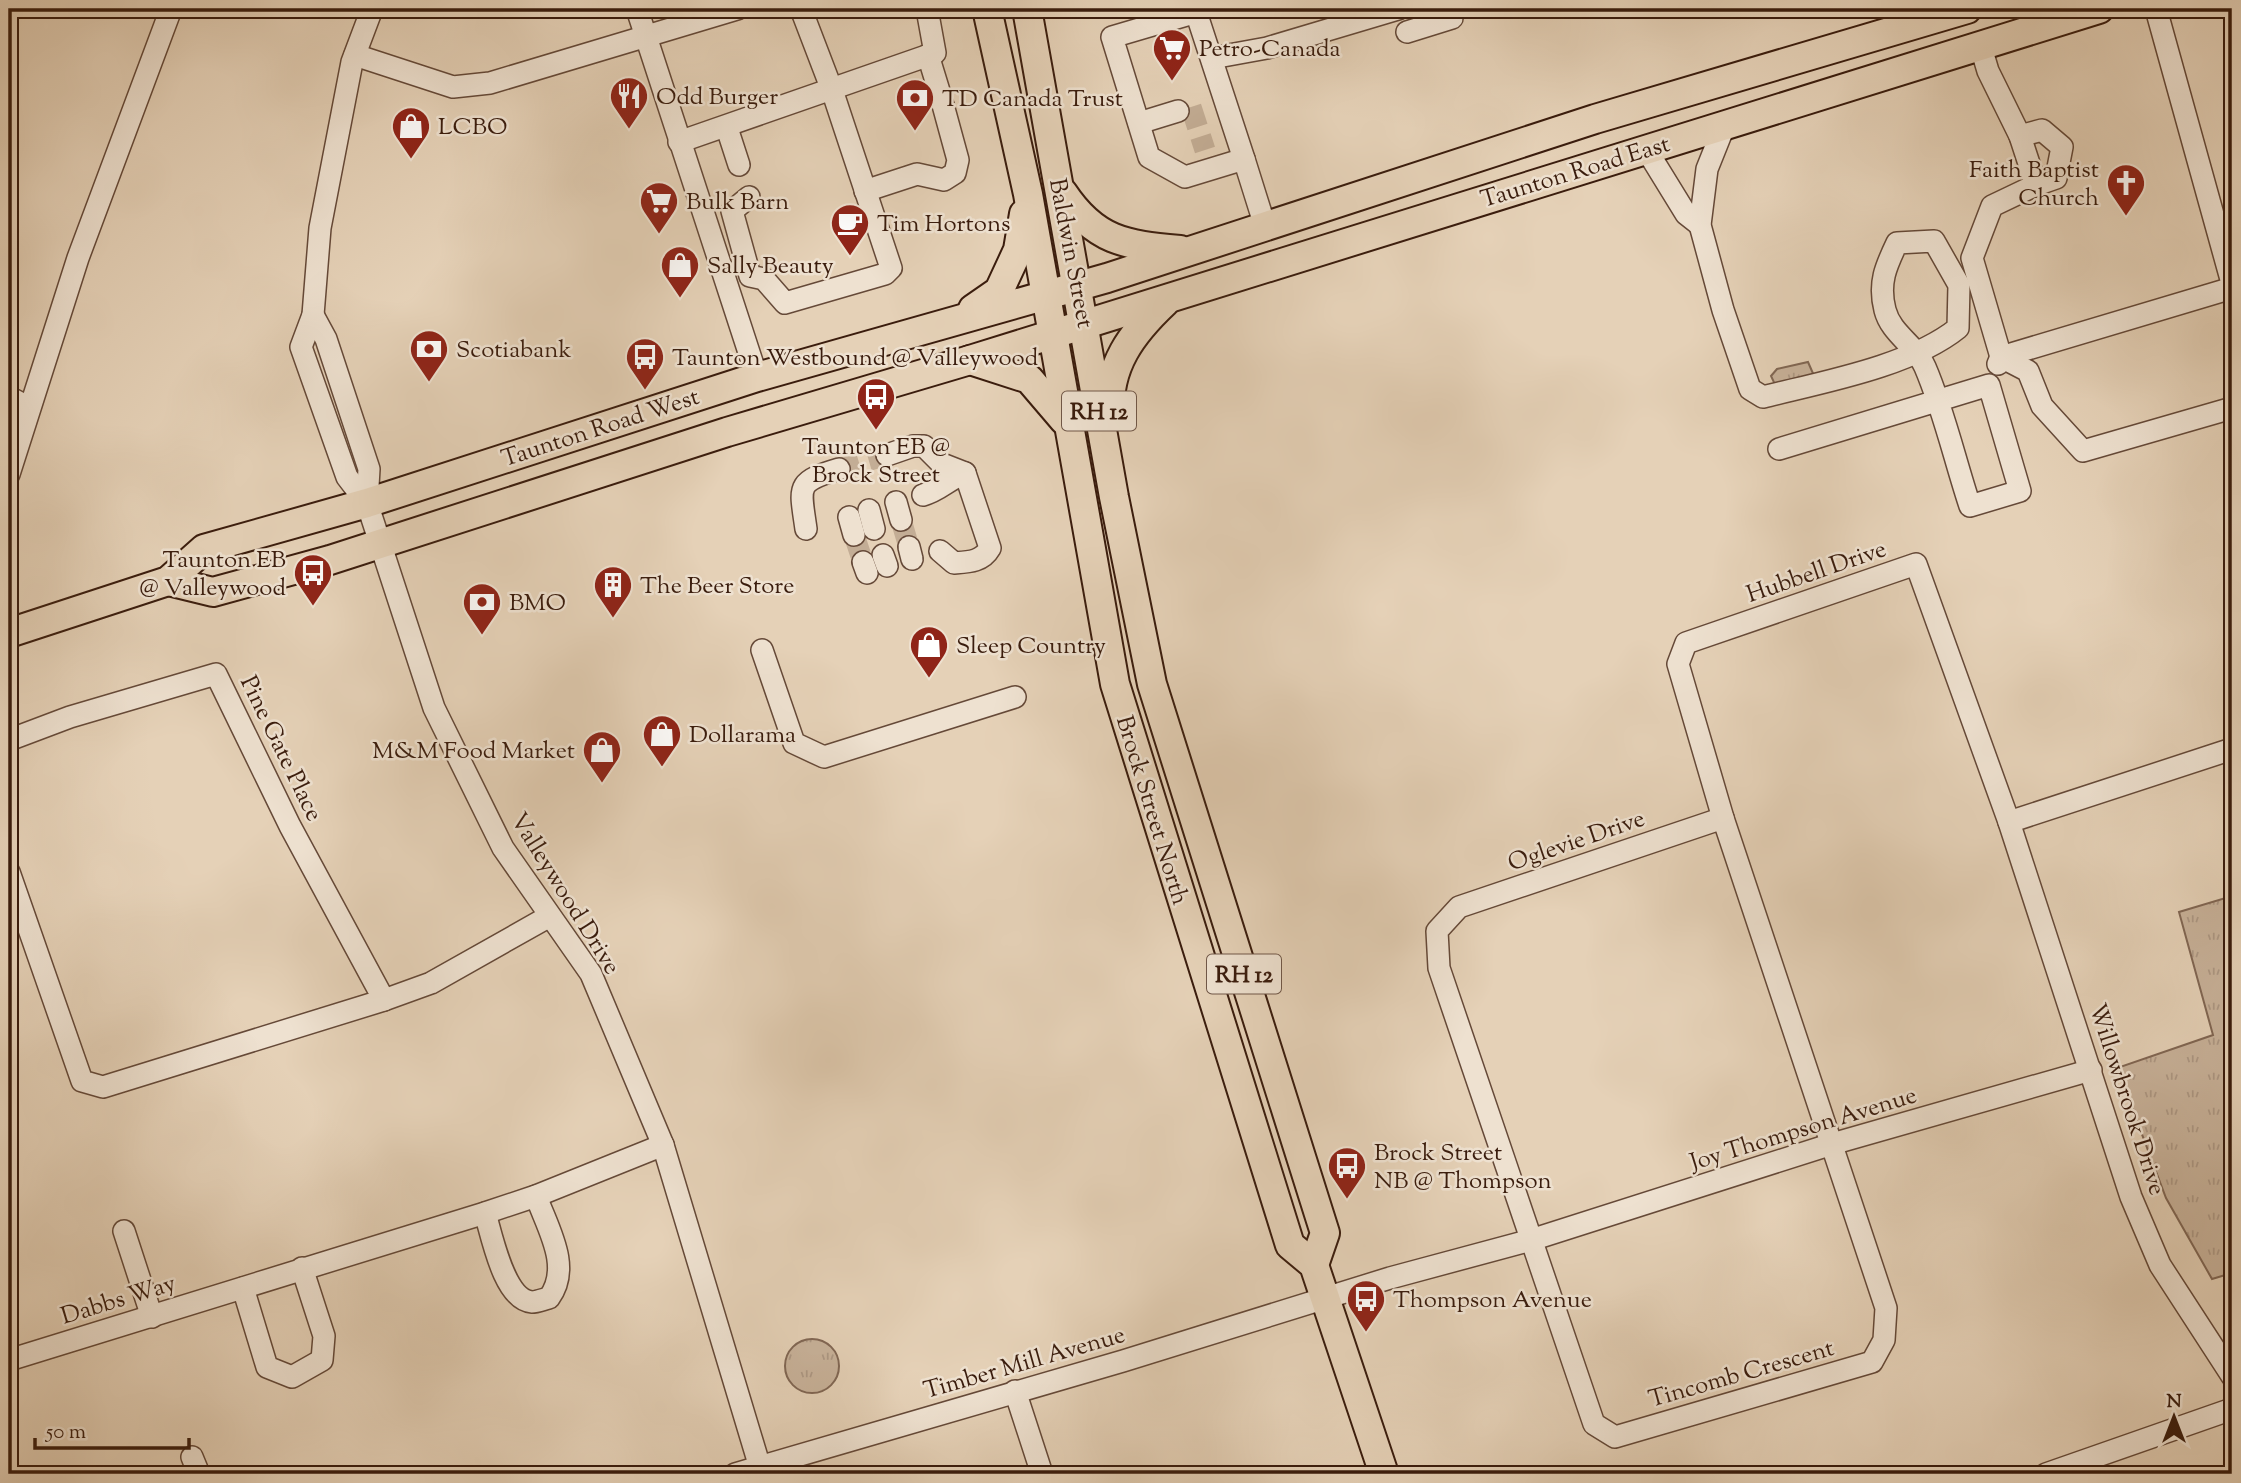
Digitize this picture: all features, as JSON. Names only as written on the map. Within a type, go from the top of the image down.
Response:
[{"type":"main road","name":"Baldwin Street","points":[[988,9],[1028,194],[1051,335]]},
{"type":"main road","name":"Baldwin Street","points":[[1027,9],[1086,324],[1114,497]]},
{"type":"main road","name":"Taunton Road East","points":[[1044,294],[1188,251],[1595,119],[1936,13],[1967,9]]},
{"type":"main road","name":"Taunton Road East","points":[[1051,335],[2099,9]]},
{"type":"main road","points":[[1059,188],[1079,216],[1098,233],[1113,240],[1188,251]]},
{"type":"main road","points":[[960,319],[999,291],[1018,250],[1028,194]]},
{"type":"main road","name":"Taunton Road West","points":[[9,633],[169,581],[204,549],[367,503],[757,377],[1044,294]]},
{"type":"main road","points":[[1114,497],[1109,401],[1115,369],[1127,343],[1170,297]]},
{"type":"main road","name":"Taunton Road West","points":[[169,581],[213,592],[379,545],[714,436],[1051,335]]},
{"type":"main road","name":"Brock Street North","points":[[1051,335],[1115,684],[1141,775],[1290,1245],[1314,1265],[1384,1474]]},
{"type":"main road","points":[[970,360],[1029,379],[1068,425]]},
{"type":"main road","name":"Brock Street North","points":[[1114,497],[1152,684],[1325,1233],[1314,1265]]},
{"type":"street","points":[[9,474],[28,407],[78,258],[171,9]]},
{"type":"street","points":[[372,9],[355,55],[453,87],[490,83],[737,9]]},
{"type":"street","points":[[637,9],[757,377]]},
{"type":"street","points":[[749,197],[732,211],[750,276],[764,279],[785,303],[885,275],[891,268],[890,258],[832,90],[801,9]]},
{"type":"street","points":[[679,142],[727,128],[935,52],[927,9]]},
{"type":"street","points":[[1212,58],[1267,48],[1398,9]]},
{"type":"street","points":[[1406,32],[1452,18],[1452,9]]},
{"type":"street","points":[[2001,357],[2232,286],[2156,9]]},
{"type":"street","points":[[1244,159],[1208,159],[1185,177],[1149,157],[1112,37],[1196,10],[1212,58],[1214,99],[1244,159],[1265,226]]},
{"type":"street","points":[[1980,44],[1988,71],[2020,135],[2036,185]]},
{"type":"street","name":"Valleywood Drive","points":[[355,55],[320,228],[313,315],[326,339],[369,469],[367,503],[434,708],[503,848],[548,917],[590,974],[663,1145],[761,1471]]},
{"type":"street","points":[[865,191],[917,174],[944,180],[955,173],[958,160],[928,55]]},
{"type":"street","points":[[1139,123],[1178,111]]},
{"type":"street","points":[[1725,124],[1707,169],[1700,225],[1723,310],[1750,389],[1763,397],[1917,353],[1938,345],[1958,328],[1959,285],[1934,241],[1898,243],[1883,272],[1885,311],[1899,336],[1917,353],[1936,401],[1969,506],[2020,491],[1989,386],[2001,357],[1972,258],[1992,206],[2056,178],[2062,148],[2042,130],[2020,135]]},
{"type":"street","points":[[727,128],[739,165]]},
{"type":"street","points":[[1646,149],[1686,214],[1700,225]]},
{"type":"street","points":[[2001,357],[2028,371],[2042,406],[2083,451],[2232,408]]},
{"type":"street","points":[[1779,449],[1989,386]]},
{"type":"street","points":[[9,397],[28,407]]},
{"type":"street","points":[[887,456],[913,446],[924,446],[942,464],[965,473]]},
{"type":"street","points":[[806,529],[802,498],[804,485],[810,478],[839,470]]},
{"type":"street","points":[[923,495],[935,492],[945,480],[965,473]]},
{"type":"street","points":[[940,551],[954,563],[972,562],[986,555],[990,548],[965,473]]},
{"type":"street","name":"Hubbell Drive","points":[[1723,818],[1678,664],[1686,643],[1916,564],[2008,822]]},
{"type":"street","points":[[762,650],[794,743],[824,757],[1015,696]]},
{"type":"street","name":"Pine Gate Place","points":[[9,740],[70,717],[216,674],[290,826],[384,1000]]},
{"type":"street","points":[[2008,822],[2232,749]]},
{"type":"street","points":[[1723,818],[1832,1144]]},
{"type":"street","name":"Oglevie Drive","points":[[1531,1240],[1439,968],[1437,931],[1459,907],[1723,818]]},
{"type":"street","name":"Willowbrook Drive","points":[[2008,822],[2131,1197],[2160,1265],[2232,1376]]},
{"type":"street","points":[[9,872],[82,1081],[103,1087],[384,1000],[430,983],[548,917]]},
{"type":"street","name":"Joy Thompson Avenue","points":[[1531,1240],[1832,1144],[2091,1070]]},
{"type":"street","name":"Tincomb Crescent","points":[[1531,1240],[1594,1424],[1615,1437],[1872,1362],[1884,1340],[1886,1308],[1832,1144]]},
{"type":"street","name":"Dabbs Way","points":[[9,1360],[537,1196],[663,1145]]},
{"type":"street","points":[[485,1213],[507,1281],[517,1295],[531,1302],[549,1298],[561,1271],[537,1196]]},
{"type":"street","points":[[124,1231],[152,1317]]},
{"type":"street","points":[[1326,1300],[1390,1278],[1531,1240]]},
{"type":"street","points":[[243,1288],[267,1367],[292,1377],[322,1360],[324,1336],[302,1268]]},
{"type":"street","name":"Timber Mill Avenue","points":[[736,1474],[761,1471],[1015,1391],[1326,1300]]},
{"type":"street","points":[[1015,1391],[1042,1474]]},
{"type":"street","points":[[2046,1474],[2232,1409]]},
{"type":"green space","points":[[1808,362],[1815,378],[1778,391],[1771,376],[1777,369]]},
{"type":"green space","points":[[2232,896],[2232,1273],[2212,1279],[2166,1198],[2117,1068],[2213,1035],[2179,912]]},
{"type":"green space","points":[[812,1339],[831,1347],[839,1366],[831,1385],[812,1393],[793,1385],[785,1366],[793,1347]]},
{"type":"tunnel","points":[[1191,107],[1205,150]]},
{"type":"tunnel","points":[[839,469],[887,455]]},
{"type":"tunnel","points":[[901,520],[909,547]]},
{"type":"tunnel","points":[[854,535],[863,562]]},
{"type":"place","name":"Petro-Canada","points":[[1172,82]]},
{"type":"place","name":"Odd Burger","points":[[629,130]]},
{"type":"place","name":"TD Canada Trust","points":[[915,132]]},
{"type":"place","name":"LCBO","points":[[411,160]]},
{"type":"place","name":"Faith Baptist Church","points":[[2126,217]]},
{"type":"place","name":"Bulk Barn","points":[[659,235]]},
{"type":"place","name":"Tim Hortons","points":[[850,257]]},
{"type":"place","name":"Sally Beauty","points":[[680,299]]},
{"type":"place","name":"Scotiabank","points":[[429,383]]},
{"type":"place","name":"Taunton Westbound @ Valleywood","points":[[645,391]]},
{"type":"place","name":"Taunton EB @ Brock Street","points":[[876,431]]},
{"type":"place","name":"Taunton EB @ Valleywood","points":[[313,607]]},
{"type":"place","name":"The Beer Store","points":[[613,619]]},
{"type":"place","name":"BMO","points":[[482,636]]},
{"type":"place","name":"Sleep Country","points":[[929,679]]},
{"type":"place","name":"Dollarama","points":[[662,768]]},
{"type":"place","name":"M&M Food Market","points":[[602,784]]},
{"type":"place","name":"Brock Street NB @ Thompson","points":[[1347,1200]]},
{"type":"place","name":"Thompson Avenue","points":[[1366,1333]]}]
